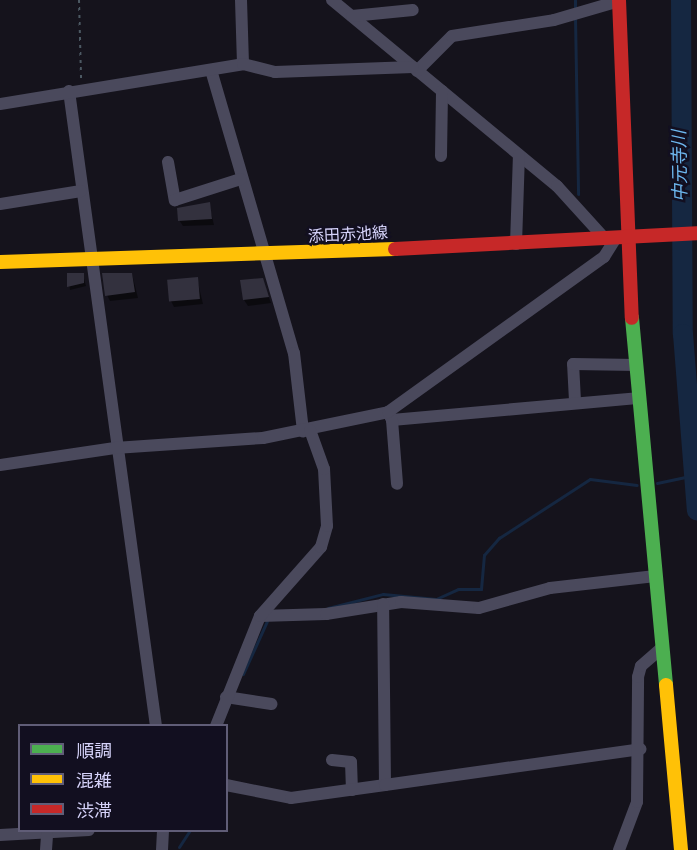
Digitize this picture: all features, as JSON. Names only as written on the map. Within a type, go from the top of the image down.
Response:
[{"type":"street","points":[[241,0],[243,64]]},
{"type":"street","points":[[332,0],[580,207],[620,237]]},
{"type":"street","points":[[0,104],[243,64],[275,72],[415,69],[452,36],[554,20],[619,1],[620,237],[637,365],[681,850]]},
{"type":"street","points":[[352,16],[413,10]]},
{"type":"street","points":[[211,70],[241,179],[294,353],[306,431],[324,469],[327,526],[321,547],[260,616],[217,724]]},
{"type":"street","points":[[75,90],[81,191],[90,263],[156,724]]},
{"type":"street","points":[[441,156],[442,91]]},
{"type":"street","points":[[516,244],[519,155]]},
{"type":"street","points":[[168,162],[175,200],[241,179]]},
{"type":"street","points":[[0,204],[81,191]]},
{"type":"street","name":"添田赤池線","points":[[0,262],[90,263],[266,256],[697,233]]},
{"type":"street","points":[[390,416],[604,256],[620,237]]},
{"type":"street","points":[[575,401],[573,364],[637,365]]},
{"type":"street","points":[[0,465],[115,448],[306,431],[390,416],[640,398]]},
{"type":"street","points":[[390,416],[397,484]]},
{"type":"street","points":[[260,616],[326,614],[383,604],[479,608],[550,588],[656,576]]},
{"type":"street","points":[[383,604],[385,785]]},
{"type":"street","points":[[619,850],[637,802],[640,750],[638,677],[641,666],[662,648]]},
{"type":"street","points":[[226,697],[271,704]]},
{"type":"street","points":[[228,785],[291,798],[640,750]]},
{"type":"street","points":[[332,760],[351,762],[352,790]]},
{"type":"street","points":[[0,835],[78,832]]},
{"type":"street","points":[[162,832],[162,850]]},
{"type":"street","points":[[46,850],[47,835]]},
{"type":"path","points":[[75,90],[79,0]]},
{"type":"building","points":[[210,202],[212,219],[178,221],[177,208]]},
{"type":"building","points":[[67,273],[84,273],[84,283],[67,287]]},
{"type":"building","points":[[102,273],[132,273],[135,292],[105,296]]},
{"type":"building","points":[[198,277],[200,299],[169,302],[167,280]]},
{"type":"building","points":[[263,278],[269,297],[243,300],[240,280]]},
{"type":"waterway","points":[[575,0],[575,11]]},
{"type":"waterway","name":"中元寺川","points":[[681,0],[683,334],[697,510]]},
{"type":"waterway","points":[[575,17],[578,194]]},
{"type":"waterway","points":[[657,483],[691,476]]},
{"type":"waterway","points":[[328,608],[383,594],[436,599],[458,589],[481,589],[484,555],[499,538],[590,479],[637,485]]},
{"type":"waterway","points":[[243,674],[267,621]]},
{"type":"waterway","points":[[179,847],[189,832]]},
{"type":"traffic: fast","points":[[632,318],[666,685]]},
{"type":"traffic: slow","points":[[0,262],[395,249]]},
{"type":"traffic: slow","points":[[666,685],[681,850]]},
{"type":"traffic: jam","points":[[619,0],[632,318]]},
{"type":"traffic: jam","points":[[395,249],[697,233]]}]
